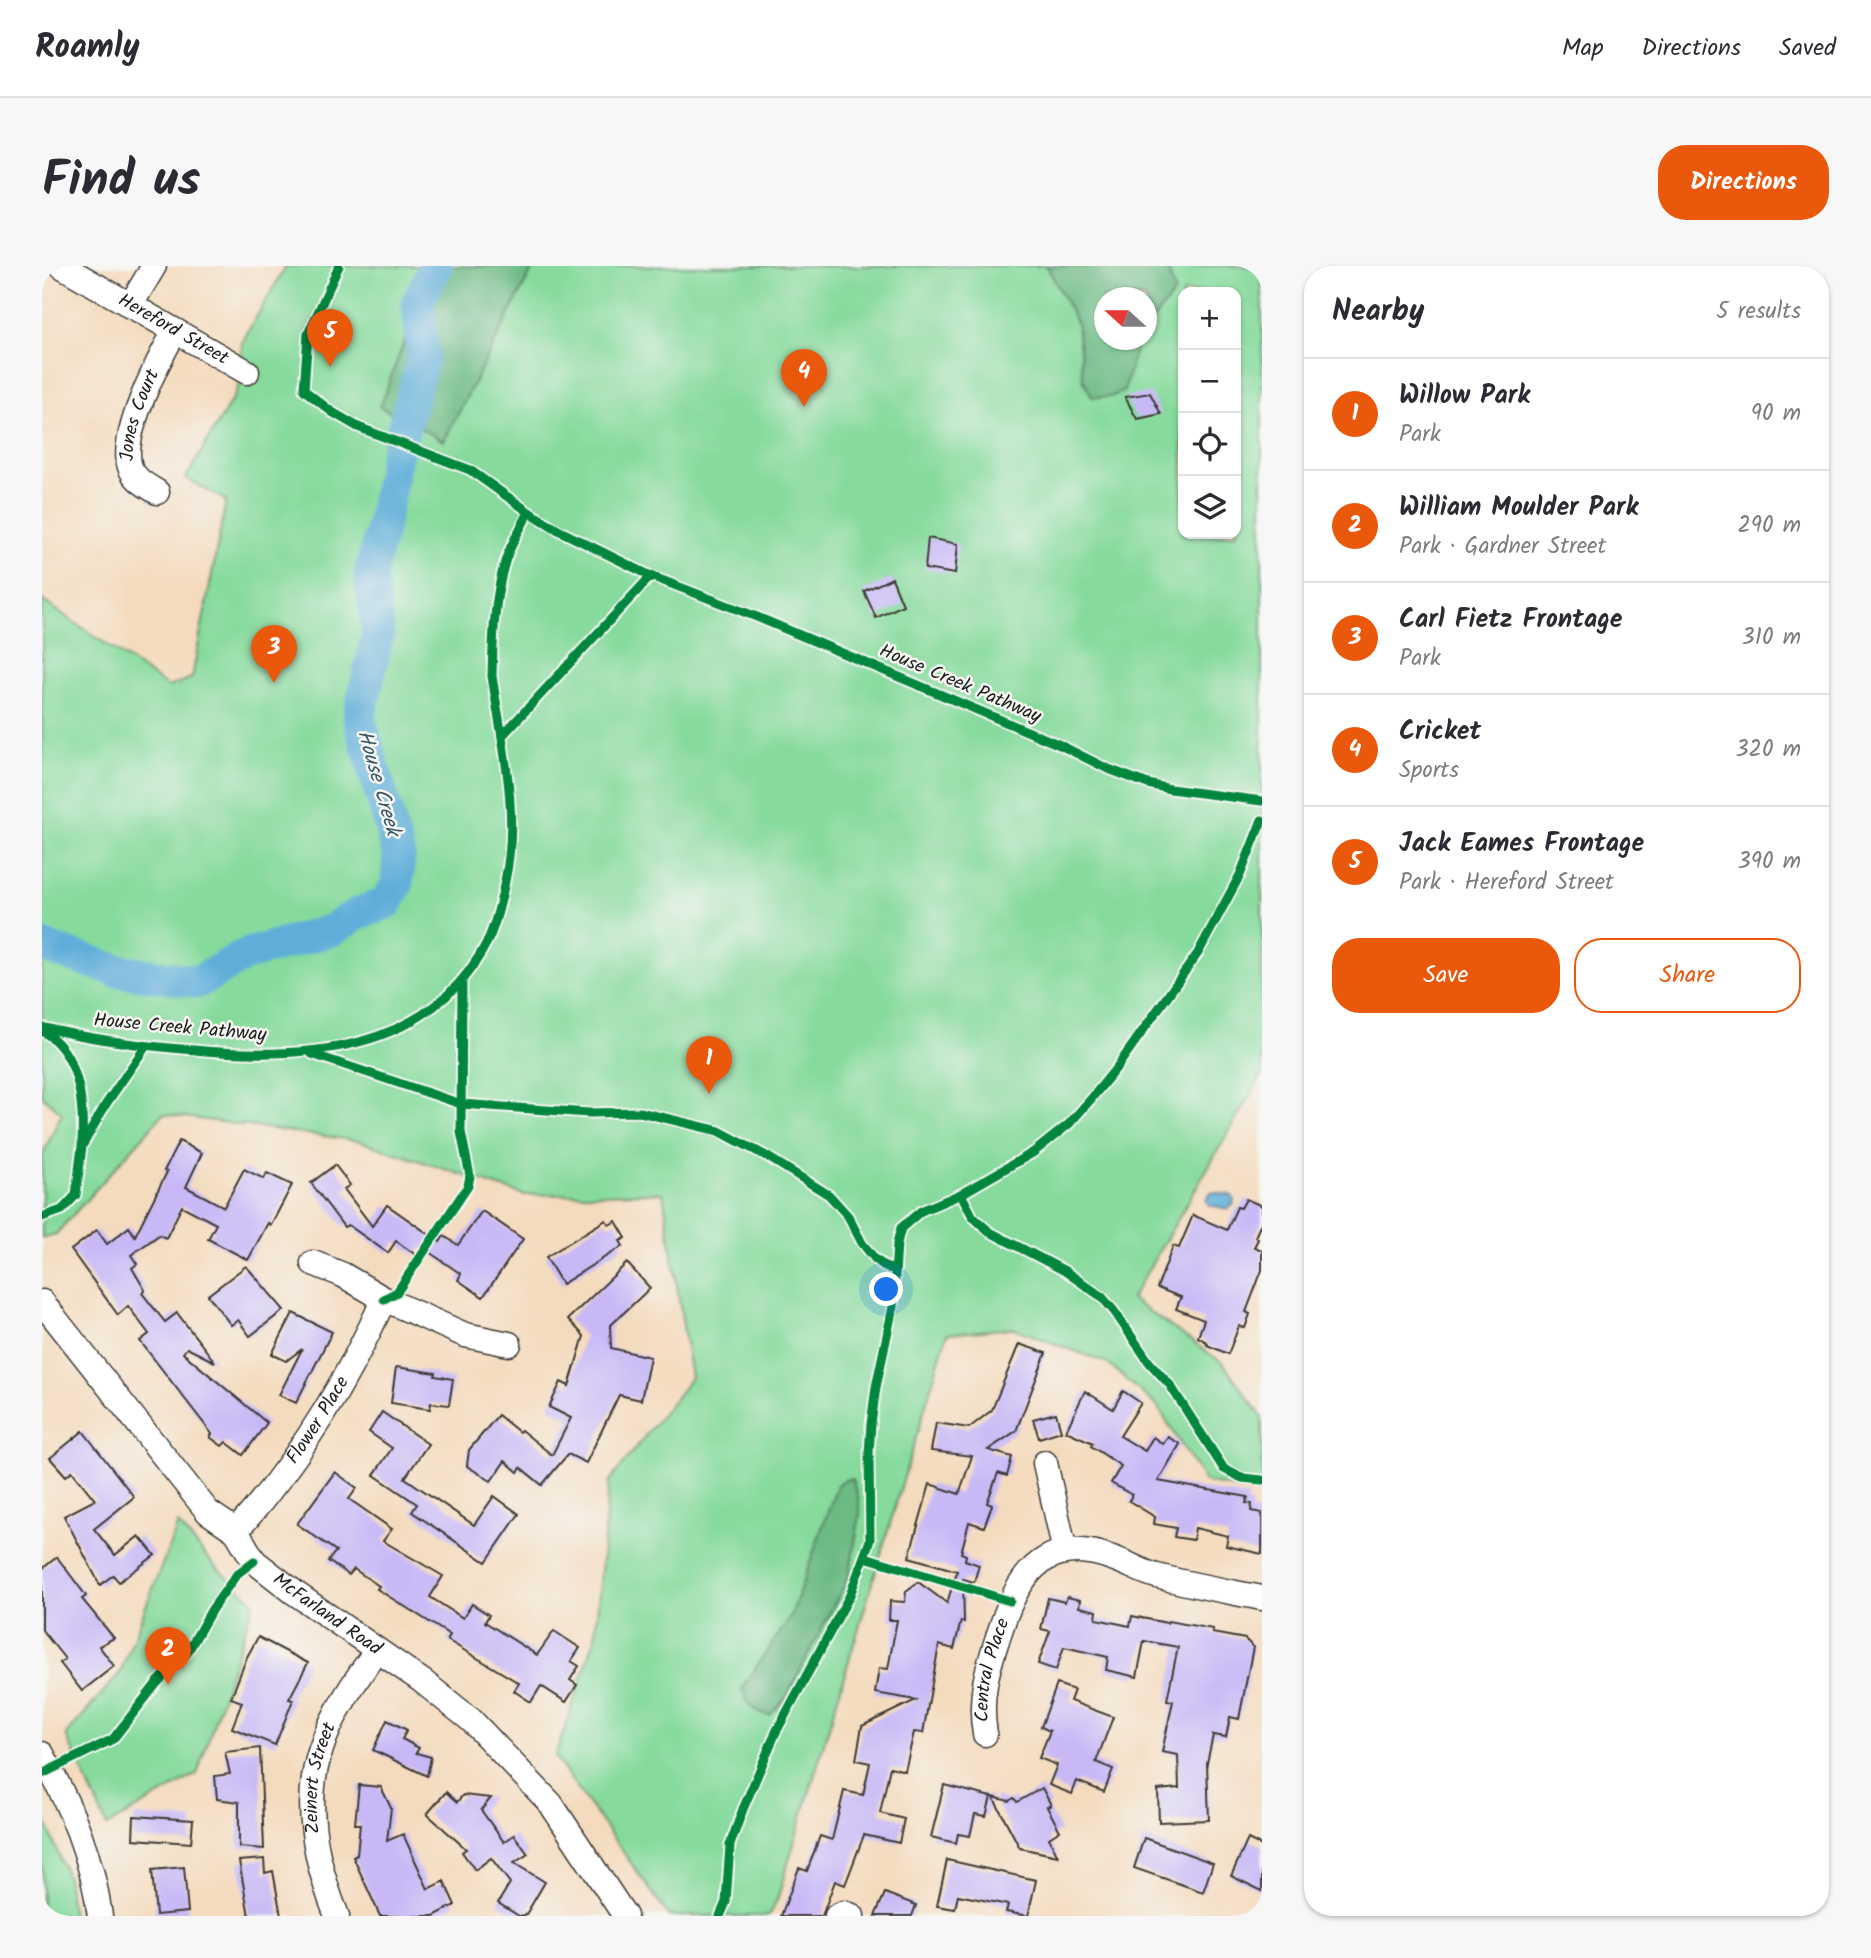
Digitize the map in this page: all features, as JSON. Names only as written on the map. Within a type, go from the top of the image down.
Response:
[{"type":"street","name":"Hereford Street","points":[[62,266],[247,372]]},
{"type":"street","points":[[130,306],[154,266]]},
{"type":"street","name":"Jones Court","points":[[157,492],[138,480],[131,471],[128,447],[151,373],[175,331]]},
{"type":"street","points":[[313,1262],[384,1299],[465,1335],[509,1344]]},
{"type":"street","name":"Flower Place","points":[[236,1531],[302,1447],[341,1386],[384,1299]]},
{"type":"street","name":"McFarland Road","points":[[42,1301],[208,1512],[236,1531],[254,1561],[376,1651],[422,1681],[471,1720],[551,1804],[625,1916]]},
{"type":"street","points":[[1045,1463],[1065,1552],[1092,1552],[1155,1576],[1262,1598]]},
{"type":"street","name":"Central Place","points":[[985,1734],[982,1695],[1015,1591],[1035,1567],[1048,1557],[1065,1552]]},
{"type":"street","name":"Zeinert Street","points":[[337,1916],[314,1847],[316,1767],[327,1733],[358,1676],[376,1651]]},
{"type":"street","points":[[42,1754],[80,1832],[100,1916]]},
{"type":"street","points":[[836,1916],[844,1913],[852,1916]]},
{"type":"green space","points":[[286,266],[1262,266],[1262,1075],[1131,1299],[1223,1363],[1262,1417],[1262,1493],[1205,1482],[1157,1406],[1107,1363],[1014,1328],[947,1334],[777,1900],[768,1916],[669,1916],[555,1757],[595,1638],[609,1482],[691,1378],[663,1193],[524,1195],[359,1141],[163,1114],[56,1234],[42,1238],[42,1156],[62,1113],[42,1096],[42,600],[168,687],[192,678],[226,501],[186,478],[240,381],[242,342]]},
{"type":"green space","points":[[432,266],[534,266],[444,441],[380,407]]},
{"type":"green space","points":[[1047,266],[1167,266],[1175,292],[1157,314],[1157,287],[1094,287],[1094,350],[1135,350],[1124,391],[1110,397],[1092,397],[1083,379],[1077,324]]},
{"type":"green space","points":[[852,1479],[858,1496],[860,1515],[849,1576],[786,1698],[770,1715],[759,1712],[748,1703],[742,1688],[791,1616],[837,1485],[843,1480]]},
{"type":"green space","points":[[178,1524],[213,1564],[254,1602],[197,1774],[107,1826],[66,1735],[120,1673]]},
{"type":"green space","points":[[42,1811],[67,1877],[72,1916],[42,1916]]},
{"type":"water","points":[[1211,1192],[1231,1195],[1234,1199],[1233,1205],[1228,1209],[1209,1205],[1206,1200]]},
{"type":"building","points":[[1150,393],[1161,414],[1137,419],[1125,397]]},
{"type":"building","points":[[928,538],[958,544],[955,574],[925,569]]},
{"type":"building","points":[[892,578],[903,605],[876,618],[864,591]]},
{"type":"building","points":[[179,1141],[202,1153],[186,1187],[224,1207],[244,1169],[264,1179],[267,1173],[292,1185],[271,1225],[268,1223],[248,1260],[208,1239],[216,1224],[182,1206],[166,1238],[159,1235],[131,1255],[137,1264],[132,1268],[145,1290],[142,1293],[165,1322],[177,1313],[215,1362],[187,1348],[183,1353],[267,1423],[243,1455],[226,1442],[222,1446],[210,1437],[212,1434],[140,1341],[149,1334],[128,1306],[118,1315],[71,1250],[97,1230],[107,1244],[129,1227],[135,1236],[167,1172],[164,1171]]},
{"type":"building","points":[[335,1165],[350,1185],[344,1189],[372,1226],[387,1205],[440,1242],[444,1236],[458,1245],[482,1211],[523,1239],[483,1297],[458,1280],[461,1274],[422,1247],[416,1255],[396,1241],[388,1253],[348,1225],[344,1227],[311,1183]]},
{"type":"building","points":[[1246,1199],[1262,1206],[1262,1221],[1254,1247],[1262,1250],[1262,1270],[1246,1312],[1250,1314],[1245,1328],[1239,1326],[1228,1354],[1207,1345],[1208,1343],[1198,1337],[1204,1320],[1176,1309],[1181,1297],[1157,1288],[1173,1246],[1179,1248],[1193,1215],[1227,1230],[1237,1207],[1241,1208]]},
{"type":"building","points":[[606,1220],[609,1225],[616,1221],[626,1238],[620,1241],[623,1246],[562,1284],[546,1257]]},
{"type":"building","points":[[627,1263],[650,1288],[610,1326],[611,1348],[650,1357],[641,1400],[619,1395],[586,1463],[568,1454],[542,1485],[521,1468],[518,1472],[505,1461],[491,1481],[467,1466],[469,1450],[498,1415],[552,1455],[571,1418],[549,1407],[561,1382],[569,1386],[584,1336],[568,1319]]},
{"type":"building","points":[[246,1266],[284,1310],[250,1336],[238,1320],[231,1325],[208,1295]]},
{"type":"building","points":[[293,1313],[332,1332],[296,1403],[279,1395],[302,1349],[286,1361],[272,1354]]},
{"type":"building","points":[[1019,1344],[1046,1353],[1016,1431],[988,1450],[1012,1457],[1007,1476],[998,1473],[987,1503],[992,1505],[984,1527],[969,1522],[961,1553],[966,1555],[965,1560],[979,1565],[974,1582],[963,1579],[964,1622],[961,1621],[954,1649],[939,1645],[923,1733],[914,1732],[905,1771],[890,1767],[880,1813],[904,1819],[899,1843],[864,1835],[845,1885],[835,1881],[822,1916],[781,1916],[799,1868],[807,1871],[820,1836],[832,1840],[844,1791],[863,1795],[870,1763],[856,1760],[862,1726],[916,1700],[875,1693],[879,1668],[888,1669],[897,1620],[889,1620],[890,1601],[905,1602],[906,1591],[918,1582],[947,1603],[957,1571],[909,1557],[930,1484],[959,1494],[972,1456],[931,1451],[936,1423],[969,1428],[992,1410]]},
{"type":"building","points":[[396,1367],[436,1373],[435,1376],[453,1379],[449,1405],[431,1403],[430,1409],[391,1403]]},
{"type":"building","points":[[1085,1391],[1113,1409],[1123,1391],[1141,1403],[1120,1436],[1145,1451],[1153,1437],[1163,1444],[1168,1437],[1180,1444],[1158,1481],[1248,1497],[1246,1503],[1252,1504],[1251,1511],[1262,1513],[1262,1554],[1226,1546],[1228,1536],[1195,1528],[1193,1540],[1174,1537],[1176,1528],[1154,1524],[1155,1517],[1129,1501],[1132,1495],[1111,1483],[1121,1466],[1091,1446],[1093,1443],[1066,1431]]},
{"type":"building","points":[[382,1412],[428,1444],[405,1478],[474,1525],[494,1496],[519,1514],[486,1562],[412,1512],[417,1504],[374,1475],[392,1448],[369,1432]]},
{"type":"building","points":[[1056,1413],[1061,1431],[1039,1438],[1033,1419]]},
{"type":"building","points":[[83,1431],[134,1497],[94,1529],[115,1555],[139,1536],[155,1555],[119,1582],[113,1575],[100,1585],[64,1516],[95,1500],[72,1471],[66,1476],[50,1458]]},
{"type":"building","points":[[335,1472],[357,1488],[349,1499],[392,1529],[383,1541],[443,1576],[430,1597],[463,1618],[472,1604],[489,1615],[485,1622],[537,1655],[554,1631],[580,1648],[571,1661],[579,1666],[570,1680],[577,1685],[566,1702],[541,1686],[531,1702],[514,1691],[519,1683],[447,1640],[450,1635],[377,1589],[379,1586],[354,1569],[349,1575],[328,1561],[336,1551],[297,1524]]},
{"type":"building","points":[[57,1557],[86,1596],[82,1599],[114,1638],[99,1646],[114,1666],[82,1691],[60,1663],[65,1659],[42,1630],[42,1569]]},
{"type":"building","points":[[1067,1597],[1080,1600],[1079,1607],[1097,1611],[1096,1619],[1130,1626],[1132,1616],[1213,1629],[1212,1633],[1245,1639],[1253,1647],[1239,1719],[1230,1717],[1226,1737],[1213,1735],[1207,1763],[1209,1820],[1159,1822],[1158,1790],[1179,1788],[1178,1755],[1162,1752],[1173,1701],[1167,1700],[1178,1647],[1144,1641],[1137,1677],[1106,1670],[1108,1657],[1064,1647],[1056,1670],[1038,1664],[1050,1631],[1041,1629],[1048,1598],[1065,1602]]},
{"type":"building","points":[[258,1637],[308,1663],[289,1699],[293,1700],[275,1745],[232,1728],[242,1702],[231,1698]]},
{"type":"building","points":[[1057,1684],[1074,1690],[1070,1701],[1113,1717],[1096,1762],[1113,1769],[1104,1792],[1077,1781],[1072,1794],[1049,1785],[1057,1765],[1039,1758],[1050,1731],[1041,1727]]},
{"type":"building","points":[[387,1720],[407,1730],[402,1739],[419,1748],[416,1753],[431,1757],[427,1776],[373,1750]]},
{"type":"building","points":[[260,1748],[264,1849],[239,1847],[239,1802],[217,1799],[215,1776],[230,1774],[225,1752]]},
{"type":"building","points":[[359,1785],[381,1787],[391,1808],[387,1841],[403,1834],[428,1889],[444,1881],[455,1905],[434,1916],[380,1916],[353,1857],[357,1855],[360,1824],[355,1824]]},
{"type":"building","points":[[944,1785],[991,1797],[986,1816],[975,1814],[970,1836],[958,1834],[956,1843],[931,1837]]},
{"type":"building","points":[[1042,1788],[1051,1805],[1047,1807],[1060,1831],[1049,1838],[1058,1856],[1020,1848],[993,1797],[1009,1801],[1014,1798],[1017,1802]]},
{"type":"building","points":[[446,1792],[457,1802],[463,1795],[491,1798],[481,1810],[504,1842],[514,1835],[528,1854],[514,1863],[545,1882],[525,1916],[519,1916],[498,1903],[510,1883],[491,1858],[475,1870],[462,1852],[466,1849],[427,1814]]},
{"type":"building","points":[[134,1816],[193,1820],[191,1843],[133,1839]]},
{"type":"building","points":[[1144,1838],[1213,1863],[1203,1892],[1134,1868]]},
{"type":"building","points":[[1248,1839],[1262,1846],[1262,1891],[1231,1876]]},
{"type":"building","points":[[264,1859],[265,1873],[273,1871],[281,1916],[249,1916],[239,1861]]},
{"type":"building","points":[[947,1860],[1036,1880],[1028,1916],[1006,1912],[1008,1905],[958,1895],[955,1909],[937,1906]]},
{"type":"building","points":[[184,1867],[188,1912],[156,1915],[152,1870]]},
{"type":"building","points":[[885,1893],[916,1905],[912,1916],[875,1916]]},
{"type":"waterway","name":"House Creek","points":[[42,946],[116,970],[198,982],[245,955],[332,930],[357,914],[387,903],[397,884],[399,856],[359,718],[378,634],[370,574],[395,460],[423,357],[418,302],[436,266]]},
{"type":"cycle path","name":"House Creek Pathway","points":[[339,266],[308,334],[304,390],[332,412],[358,427],[470,470],[560,531],[651,576],[757,617],[1060,745],[1106,768],[1148,784],[1170,789],[1262,801]]},
{"type":"cycle path","name":"House Creek Pathway","points":[[42,1027],[80,1036],[155,1047],[236,1053],[320,1050],[360,1042],[398,1028],[432,1008],[463,979],[493,928],[509,856],[511,830],[508,778],[492,676],[494,633],[498,590],[505,562],[529,512]]},
{"type":"cycle path","points":[[502,736],[651,576]]},
{"type":"cycle path","points":[[720,1916],[726,1902],[730,1845],[743,1809],[776,1732],[850,1595],[870,1540],[871,1424],[893,1307],[897,1243],[901,1228],[921,1211],[961,1194],[1034,1152],[1069,1124],[1117,1067],[1198,953],[1240,875],[1262,820]]},
{"type":"cycle path","points":[[384,1299],[397,1292],[468,1186],[470,1176],[461,1132],[462,980]]},
{"type":"cycle path","points":[[42,1031],[55,1040],[72,1065],[80,1096],[82,1143]]},
{"type":"cycle path","name":"House Creek Pathway","points":[[42,1217],[62,1210],[76,1195],[82,1146],[106,1104],[146,1046]]},
{"type":"cycle path","points":[[312,1054],[461,1104],[589,1113],[640,1112],[719,1131],[768,1157],[829,1195],[848,1216],[862,1243],[875,1259],[887,1268],[895,1269]]},
{"type":"cycle path","points":[[961,1194],[973,1217],[990,1232],[1065,1271],[1102,1297],[1149,1362],[1170,1385],[1224,1469],[1242,1478],[1262,1480]]},
{"type":"cycle path","points":[[865,1557],[1010,1601]]},
{"type":"cycle path","points":[[42,1774],[113,1739],[157,1683],[187,1653],[212,1609],[237,1574],[254,1561]]},
{"type":"place","name":"Jack Eames Frontage","points":[[330,367]]},
{"type":"place","name":"Cricket","points":[[804,407]]},
{"type":"place","name":"Carl Fietz Frontage","points":[[274,683]]},
{"type":"place","name":"Willow Park","points":[[709,1094]]},
{"type":"place","name":"William Moulder Park","points":[[168,1685]]}]
